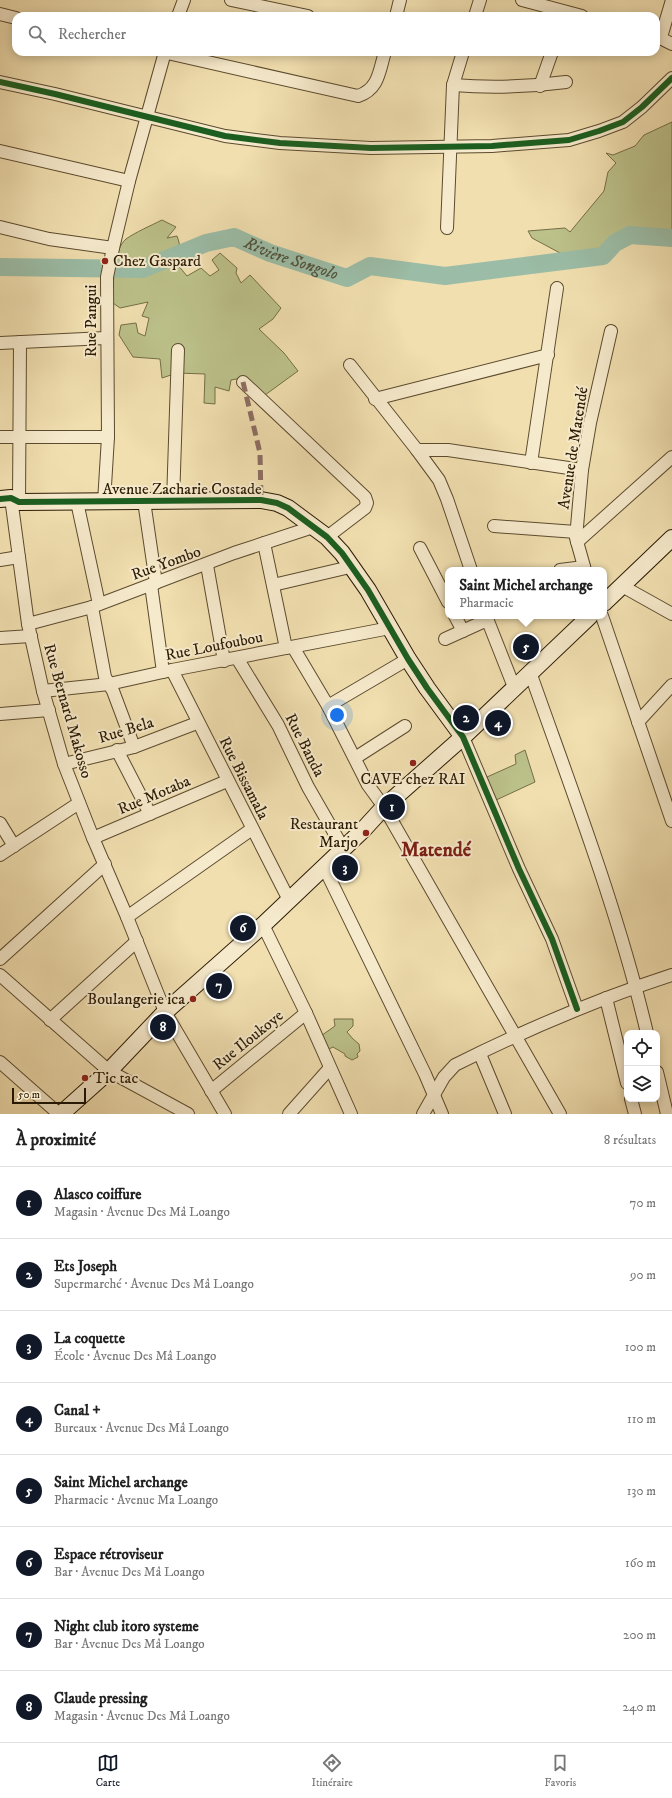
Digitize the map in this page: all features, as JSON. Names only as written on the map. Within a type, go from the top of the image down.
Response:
[{"type":"main road","name":"Avenue Zacharie Costade","points":[[10,500],[77,502],[261,500],[272,502],[288,508],[327,537],[342,553],[368,590],[426,688],[464,737]]},
{"type":"main road","points":[[607,599],[672,538]]},
{"type":"main road","points":[[60,1114],[109,1071],[165,1012],[263,925],[363,830],[384,807],[464,737],[514,687],[587,619]]},
{"type":"street","points":[[180,12],[184,0]]},
{"type":"street","points":[[231,0],[289,12]]},
{"type":"street","points":[[397,12],[400,0]]},
{"type":"street","points":[[476,12],[480,0]]},
{"type":"street","points":[[522,0],[563,9]]},
{"type":"street","points":[[660,31],[672,0]]},
{"type":"street","points":[[0,14],[12,17]]},
{"type":"street","points":[[660,37],[672,44]]},
{"type":"street","name":"Rue Pangui","points":[[104,502],[108,437],[106,338],[107,277],[129,181],[163,56]]},
{"type":"street","points":[[182,56],[358,96],[367,93],[374,88],[384,56]]},
{"type":"street","points":[[447,228],[453,85],[462,56]]},
{"type":"street","points":[[540,86],[551,56]]},
{"type":"street","points":[[0,82],[225,136],[280,143],[370,148],[492,146],[569,140],[623,122],[642,107],[672,78]]},
{"type":"street","points":[[453,85],[488,88],[540,86],[566,82]]},
{"type":"street","points":[[0,151],[129,181]]},
{"type":"street","points":[[0,226],[49,239],[113,248]]},
{"type":"street","points":[[531,463],[557,288]]},
{"type":"street","name":"Avenue de Matendé","points":[[584,567],[577,537],[582,470],[590,423],[611,331]]},
{"type":"street","points":[[0,343],[106,338]]},
{"type":"street","name":"Rue Bernard Makosso","points":[[20,342],[19,437],[10,500],[30,630],[43,691],[64,764],[165,1012],[224,1114]]},
{"type":"street","points":[[173,501],[178,350]]},
{"type":"street","points":[[376,399],[548,355]]},
{"type":"street","points":[[350,365],[439,480],[470,567]]},
{"type":"street","points":[[242,382],[365,497],[367,503],[365,508],[327,537]]},
{"type":"street","points":[[0,437],[108,437]]},
{"type":"street","points":[[417,450],[448,450],[582,470]]},
{"type":"street","points":[[494,526],[577,537],[672,457]]},
{"type":"street","name":"Rue Bissamala","points":[[144,501],[153,584],[168,671],[198,723],[289,900]]},
{"type":"street","points":[[77,502],[96,606],[105,677],[113,691],[134,747]]},
{"type":"street","name":"Rue Yombo","points":[[0,638],[30,630],[313,526]]},
{"type":"street","points":[[264,543],[273,585],[290,648],[328,706],[368,785],[384,807],[560,1114]]},
{"type":"street","points":[[420,548],[445,596]]},
{"type":"street","points":[[0,560],[19,557]]},
{"type":"street","points":[[207,565],[224,661]]},
{"type":"street","points":[[273,585],[350,566]]},
{"type":"street","points":[[622,586],[672,614]]},
{"type":"street","points":[[457,619],[463,631]]},
{"type":"street","points":[[445,639],[485,619]]},
{"type":"street","points":[[487,619],[514,687]]},
{"type":"street","points":[[603,619],[672,821]]},
{"type":"street","name":"Rue Loufoubou","points":[[43,691],[109,684],[168,671],[390,628]]},
{"type":"street","name":"Rue Banda","points":[[237,658],[278,725],[308,787],[343,848]]},
{"type":"street","points":[[328,706],[408,659]]},
{"type":"street","points":[[530,672],[595,857],[636,986],[646,1030]]},
{"type":"street","points":[[638,722],[672,685]]},
{"type":"street","points":[[0,714],[49,710]]},
{"type":"street","name":"Rue Bela","points":[[64,764],[134,747],[198,723]]},
{"type":"street","points":[[354,758],[405,726]]},
{"type":"street","points":[[464,737],[519,869],[552,939],[577,1009]]},
{"type":"street","points":[[117,750],[150,814]]},
{"type":"street","name":"Rue Motaba","points":[[93,838],[227,781]]},
{"type":"street","points":[[0,855],[79,803]]},
{"type":"street","points":[[0,823],[14,846]]},
{"type":"street","points":[[127,917],[252,829]]},
{"type":"street","points":[[0,958],[105,864]]},
{"type":"street","points":[[324,867],[425,1074],[442,1114]]},
{"type":"street","points":[[263,925],[306,1013],[329,1069],[351,1114]]},
{"type":"street","points":[[50,1020],[136,940]]},
{"type":"street","points":[[0,975],[109,1071],[188,1114]]},
{"type":"street","points":[[423,1114],[444,1077],[455,1065],[577,1009],[636,986],[672,975]]},
{"type":"street","points":[[606,998],[624,1072]]},
{"type":"street","name":"Rue Iloukoye","points":[[211,1091],[306,1013]]},
{"type":"street","points":[[480,1054],[505,1114]]},
{"type":"street","points":[[0,1062],[60,1114]]},
{"type":"street","points":[[289,1114],[329,1069]]},
{"type":"street","points":[[660,1085],[667,1114]]},
{"type":"street","points":[[632,1102],[635,1114]]},
{"type":"green space","points":[[672,122],[672,242],[635,237],[613,244],[598,258],[575,261],[532,238],[528,231],[565,228],[570,232],[604,191],[608,172],[616,163],[606,153],[613,155],[635,146],[644,135]]},
{"type":"green space","points":[[162,220],[176,227],[167,238],[177,236],[180,254],[188,251],[192,255],[177,264],[187,276],[201,268],[210,276],[219,270],[212,260],[220,253],[237,268],[236,273],[241,283],[250,275],[281,308],[273,319],[259,329],[284,353],[298,371],[265,395],[246,386],[242,378],[231,380],[229,391],[215,387],[215,404],[204,403],[205,374],[177,373],[162,378],[160,359],[133,357],[119,335],[121,325],[136,323],[138,333],[145,336],[149,318],[142,316],[148,302],[120,308],[113,303],[116,259],[118,251],[126,239]]},
{"type":"green space","points":[[525,750],[535,782],[494,801],[487,777],[516,764],[515,755]]},
{"type":"green space","points":[[334,1019],[353,1019],[353,1026],[347,1032],[359,1044],[360,1051],[357,1054],[358,1057],[352,1060],[333,1047],[323,1052],[318,1038],[335,1026]]},
{"type":"waterway","name":"Rivière Songolo","points":[[0,267],[143,269],[206,243],[234,237],[270,253],[347,278],[370,266],[445,276],[603,256],[615,243],[630,235],[672,238]]},
{"type":"marked path","points":[[243,382],[260,453],[261,500]]},
{"type":"cycle path","points":[[0,82],[225,136],[280,143],[371,148],[492,146],[569,140],[623,122],[642,107],[672,78]]},
{"type":"cycle path","points":[[0,499],[11,498],[19,502],[261,500],[277,503],[288,508],[327,537],[342,553],[368,590],[408,659],[463,737],[519,869],[552,939],[577,1009]]},
{"type":"place","name":"Chez Gaspard","points":[[105,261]]},
{"type":"place","name":"Saint Michel archange","points":[[526,647]]},
{"type":"place","name":"Ets Joseph","points":[[466,718]]},
{"type":"place","name":"Canal +","points":[[498,723]]},
{"type":"place","name":"CAVE chez RAI","points":[[413,763]]},
{"type":"place","name":"Alasco coiffure","points":[[392,807]]},
{"type":"place","name":"Restaurant Marjo","points":[[366,833]]},
{"type":"place","name":"La coquette","points":[[345,868]]},
{"type":"place","name":"Espace rétroviseur","points":[[243,928]]},
{"type":"place","name":"Night club itoro systeme","points":[[219,986]]},
{"type":"place","name":"Boulangerie ica","points":[[193,999]]},
{"type":"place","name":"Claude pressing","points":[[163,1027]]},
{"type":"place","name":"Tic tac","points":[[85,1078]]},
{"type":"district","name":"Matendé","points":[[436,850]]}]
